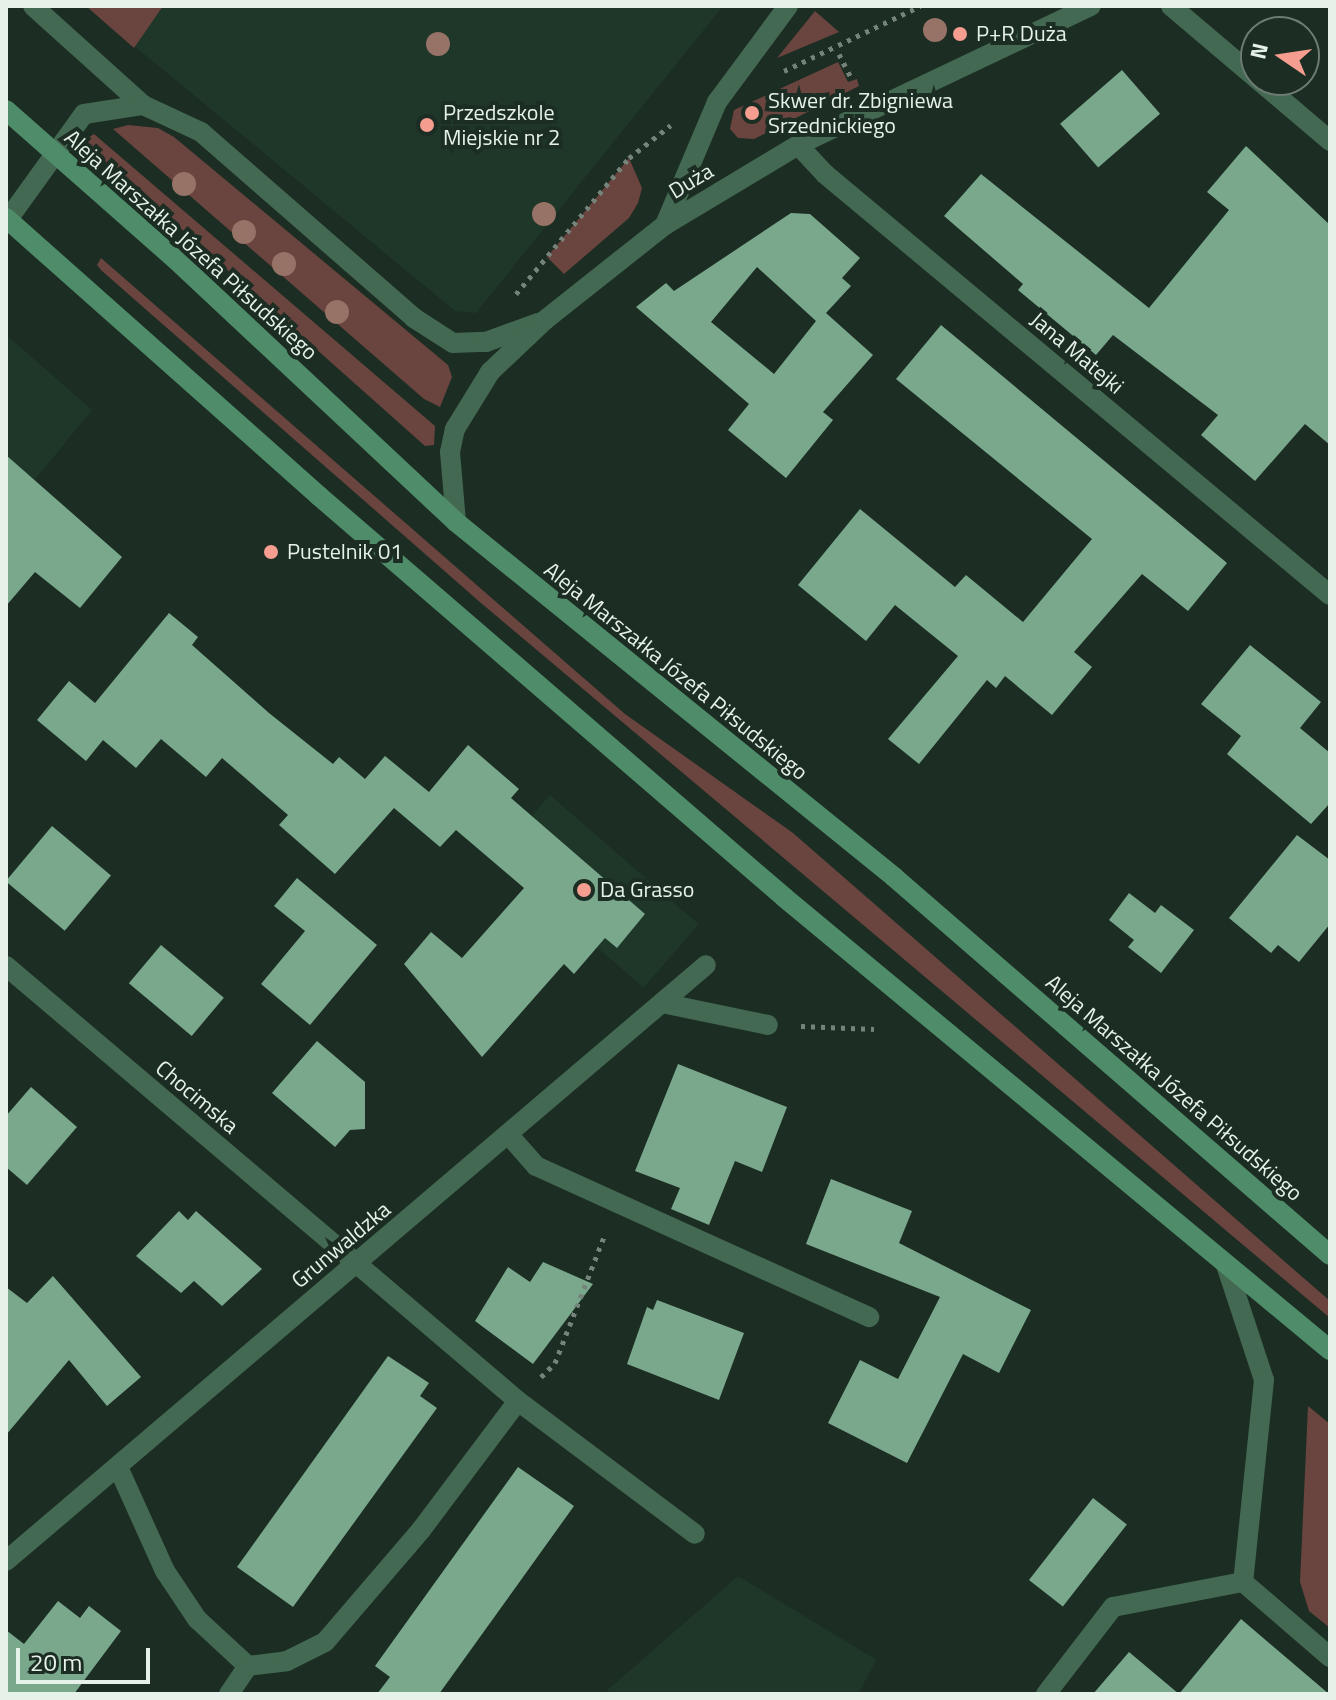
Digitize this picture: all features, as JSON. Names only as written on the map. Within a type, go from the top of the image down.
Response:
[{"type":"main road","name":"Aleja Marszałka Józefa Piłsudskiego","points":[[6,110],[175,259],[456,522],[894,877],[1330,1255]]},
{"type":"main road","points":[[7,220],[319,496],[749,867],[1330,1350]]},
{"type":"street","points":[[33,6],[143,105],[201,132],[414,318],[453,343],[486,342],[545,320]]},
{"type":"street","points":[[665,225],[717,102],[788,6]]},
{"type":"street","name":"Duża","points":[[456,522],[450,452],[455,429],[490,372],[545,320],[665,225],[798,145],[1091,6]]},
{"type":"street","points":[[1171,6],[1330,141]]},
{"type":"street","points":[[7,220],[84,114],[143,105]]},
{"type":"street","name":"Jana Matejki","points":[[798,145],[825,174],[1330,595]]},
{"type":"street","name":"Grunwaldzka","points":[[9,1553],[118,1467],[706,965]]},
{"type":"street","name":"Chocimska","points":[[6,966],[518,1401],[695,1534]]},
{"type":"street","points":[[662,1003],[768,1025]]},
{"type":"street","points":[[508,1134],[536,1166],[869,1317]]},
{"type":"street","points":[[1226,1265],[1264,1380],[1243,1582]]},
{"type":"street","points":[[229,1694],[248,1666],[287,1661],[325,1642],[421,1530],[518,1401]]},
{"type":"street","points":[[118,1467],[165,1571],[197,1619],[248,1666]]},
{"type":"street","points":[[1243,1582],[1330,1657]]},
{"type":"street","points":[[1046,1694],[1113,1607],[1243,1582]]},
{"type":"path","points":[[839,54],[852,80]]},
{"type":"path","points":[[768,1025],[874,1029]]},
{"type":"path","points":[[518,1401],[555,1363],[618,1203]]},
{"type":"shaded area","name":"Przedszkole Miejskie nr 2","points":[[86,6],[723,6],[476,313],[455,311]]},
{"type":"shaded area","points":[[86,6],[163,6],[134,48]]},
{"type":"shaded area","points":[[815,11],[839,32],[777,58]]},
{"type":"shaded area","points":[[838,62],[848,82],[857,79],[859,86],[754,139],[738,138],[730,129],[734,110]]},
{"type":"shaded area","points":[[128,125],[158,128],[174,137],[448,365],[452,377],[440,407],[424,399],[113,129]]},
{"type":"shaded area","points":[[94,134],[435,426],[434,445],[425,446],[88,146],[86,139]]},
{"type":"shaded area","points":[[629,158],[642,188],[638,203],[629,218],[564,274],[547,257]]},
{"type":"shaded area","points":[[101,258],[625,714],[793,833],[1330,1301],[1330,1318],[481,603],[102,271],[97,265]]},
{"type":"shaded area","points":[[10,338],[92,410],[6,515],[6,339]]},
{"type":"shaded area","points":[[550,795],[699,924],[644,988],[495,858]]},
{"type":"shaded area","points":[[1308,1406],[1330,1424],[1330,1628],[1309,1611],[1300,1582]]},
{"type":"shaded area","points":[[738,1576],[877,1660],[858,1694],[603,1694]]},
{"type":"building","points":[[1122,70],[1160,114],[1098,168],[1060,124]]},
{"type":"building","points":[[1246,146],[1330,225],[1330,445],[1305,424],[1255,481],[1201,435],[1218,415],[1113,335],[1096,355],[1018,290],[1023,284],[944,216],[981,174],[1149,308],[1229,210],[1207,192]]},
{"type":"building","points":[[791,213],[810,214],[860,258],[842,278],[851,286],[826,313],[873,355],[823,412],[833,420],[786,478],[728,430],[749,404],[636,307],[666,283],[674,291]],"holes":[[[757,267],[816,321],[774,374],[711,322]]]},
{"type":"building","points":[[941,325],[1227,563],[1188,611],[1142,574],[1074,652],[1092,667],[1052,715],[1005,676],[996,688],[987,680],[919,764],[888,739],[958,656],[895,605],[866,641],[798,585],[860,509],[955,587],[966,575],[1023,622],[1092,539],[896,379]]},
{"type":"building","points":[[6,455],[122,557],[80,608],[35,572],[6,606]]},
{"type":"building","points":[[169,613],[198,637],[192,645],[269,713],[333,764],[339,757],[365,779],[385,756],[429,792],[468,745],[519,789],[511,798],[645,914],[617,948],[605,938],[574,974],[564,964],[482,1057],[404,964],[431,932],[462,958],[524,888],[456,830],[440,847],[394,808],[335,874],[279,825],[288,815],[222,758],[206,777],[161,739],[136,768],[103,740],[86,761],[37,720],[69,681],[95,703]]},
{"type":"building","points":[[1250,645],[1321,702],[1300,728],[1330,753],[1330,803],[1311,824],[1227,754],[1241,736],[1201,704]]},
{"type":"building","points":[[52,826],[111,875],[65,931],[6,881]]},
{"type":"building","points":[[1297,835],[1330,860],[1330,924],[1299,962],[1278,945],[1271,953],[1229,918]]},
{"type":"building","points":[[297,878],[377,945],[310,1025],[261,984],[305,931],[274,906]]},
{"type":"building","points":[[1129,893],[1155,913],[1161,905],[1194,930],[1161,973],[1128,947],[1134,940],[1109,920]]},
{"type":"building","points":[[161,945],[224,998],[192,1036],[129,983]]},
{"type":"building","points":[[317,1041],[365,1082],[365,1129],[350,1130],[335,1147],[272,1093]]},
{"type":"building","points":[[678,1064],[787,1107],[762,1172],[735,1161],[709,1225],[671,1209],[680,1188],[635,1171]]},
{"type":"building","points":[[31,1087],[77,1127],[27,1185],[6,1167],[6,1116]]},
{"type":"building","points":[[831,1179],[912,1211],[899,1243],[1031,1310],[999,1373],[963,1354],[907,1463],[828,1423],[860,1360],[898,1379],[940,1297],[806,1244]]},
{"type":"building","points":[[179,1211],[188,1220],[196,1211],[262,1269],[222,1306],[194,1281],[181,1293],[136,1256]]},
{"type":"building","points":[[543,1262],[593,1284],[533,1364],[475,1321],[508,1267],[530,1282]]},
{"type":"building","points":[[53,1276],[141,1377],[107,1406],[69,1360],[6,1435],[6,1287],[27,1303]]},
{"type":"building","points":[[657,1300],[744,1333],[719,1400],[627,1364],[647,1307],[653,1310]]},
{"type":"building","points":[[388,1356],[429,1383],[420,1396],[437,1408],[293,1607],[237,1567]]},
{"type":"building","points":[[518,1467],[574,1506],[439,1694],[377,1694],[390,1677],[375,1666]]},
{"type":"building","points":[[1093,1498],[1127,1524],[1063,1606],[1029,1580]]},
{"type":"building","points":[[58,1601],[80,1618],[89,1606],[121,1631],[74,1694],[6,1694],[6,1630],[24,1644]]},
{"type":"building","points":[[1241,1619],[1329,1694],[1179,1694]]},
{"type":"building","points":[[1129,1652],[1179,1694],[1093,1694]]},
{"type":"place","name":"P+R Duża","points":[[960,34]]},
{"type":"place","name":"Skwer dr. Zbigniewa Srzednickiego","points":[[752,113]]},
{"type":"place","name":"Przedszkole Miejskie nr 2","points":[[427,125]]},
{"type":"place","name":"Pustelnik 01","points":[[271,552]]},
{"type":"place","name":"Da Grasso","points":[[584,890]]}]
